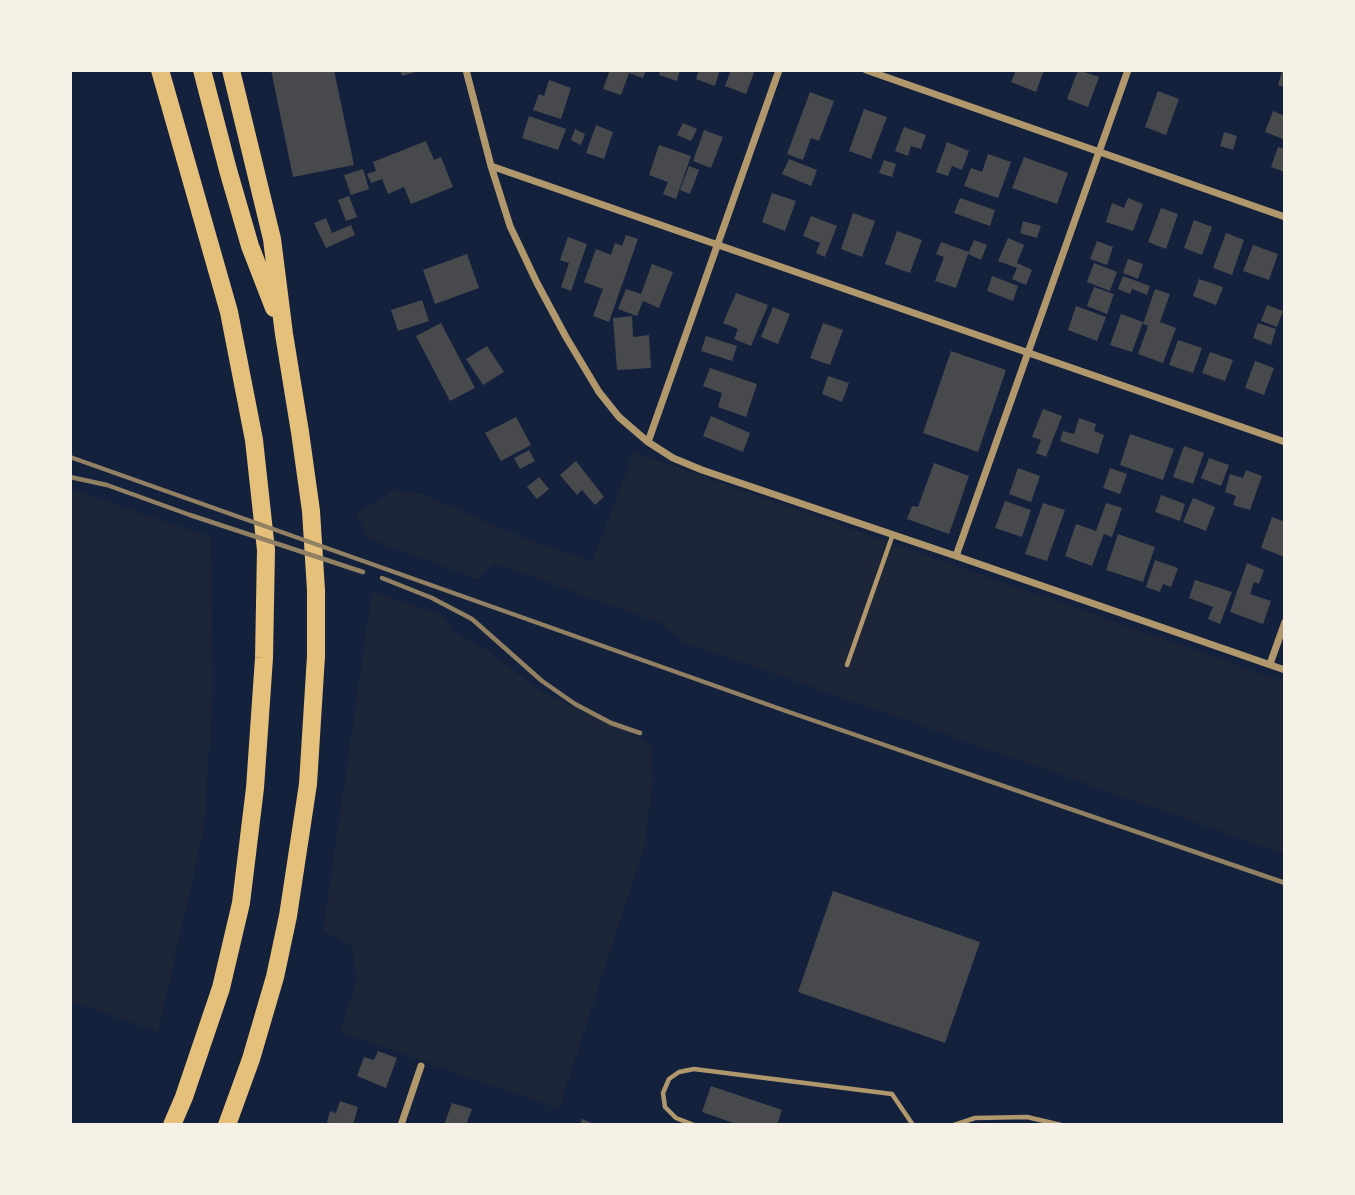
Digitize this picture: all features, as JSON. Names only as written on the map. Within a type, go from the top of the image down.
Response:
[{"type":"highway","points":[[160,70],[229,312],[254,440],[266,550],[264,659],[257,762],[241,903],[221,988],[172,1125]]},
{"type":"highway","points":[[202,70],[250,246],[284,334]]},
{"type":"highway","points":[[227,1125],[251,1059],[275,977],[288,916],[308,784],[316,656],[316,590],[311,511],[300,432],[272,239],[231,70]]},
{"type":"street","points":[[466,70],[510,226],[537,284],[599,392],[619,417],[648,442],[673,458],[702,470],[1285,670]]},
{"type":"street","points":[[648,442],[779,70]]},
{"type":"street","points":[[866,70],[1285,217]]},
{"type":"street","points":[[957,556],[1128,70]]},
{"type":"street","points":[[491,166],[1285,442]]},
{"type":"street","points":[[1270,664],[1285,622]]},
{"type":"street","points":[[401,1125],[421,1066]]},
{"type":"lane","points":[[847,665],[893,534]]},
{"type":"lane","points":[[694,1125],[676,1118],[665,1107],[663,1093],[669,1079],[679,1072],[694,1069],[892,1094],[913,1125]]},
{"type":"lane","points":[[954,1125],[975,1118],[1027,1117],[1061,1125]]},
{"type":"shaded area","points":[[634,452],[1285,682],[1285,854],[681,641],[660,623],[494,563],[478,579],[369,539],[356,513],[395,490],[425,495],[512,533],[592,562]]},
{"type":"shaded area","points":[[70,489],[211,537],[213,692],[204,829],[158,1032],[70,1001]]},
{"type":"shaded area","points":[[372,591],[445,617],[452,631],[483,647],[540,691],[651,743],[653,780],[645,844],[559,1109],[340,1032],[356,980],[352,947],[323,931]]},
{"type":"building","points":[[271,70],[334,70],[354,165],[293,177]]},
{"type":"building","points":[[400,70],[419,70],[419,71],[402,76]]},
{"type":"building","points":[[610,70],[646,70],[643,78],[629,73],[621,95],[603,89]]},
{"type":"building","points":[[660,70],[680,70],[677,81],[659,75]]},
{"type":"building","points":[[699,70],[720,70],[715,86],[696,79]]},
{"type":"building","points":[[731,70],[755,70],[746,94],[725,86]]},
{"type":"building","points":[[1016,70],[1044,70],[1036,92],[1011,82]]},
{"type":"building","points":[[1078,70],[1099,77],[1088,107],[1067,99]]},
{"type":"building","points":[[1282,71],[1285,72],[1285,87],[1278,85]]},
{"type":"building","points":[[549,80],[571,88],[561,119],[533,110],[539,94],[544,96]]},
{"type":"building","points":[[1158,91],[1179,99],[1166,135],[1145,127]]},
{"type":"building","points":[[810,92],[834,101],[819,141],[811,138],[803,160],[787,154]]},
{"type":"building","points":[[864,109],[887,117],[871,159],[849,151]]},
{"type":"building","points":[[1273,111],[1285,116],[1283,139],[1265,132]]},
{"type":"building","points":[[529,116],[566,129],[558,150],[522,138]]},
{"type":"building","points":[[683,123],[697,129],[691,141],[677,135]]},
{"type":"building","points":[[596,125],[613,132],[604,159],[586,153]]},
{"type":"building","points":[[904,127],[926,135],[921,149],[911,146],[908,156],[895,151]]},
{"type":"building","points":[[575,129],[585,134],[581,145],[571,140]]},
{"type":"building","points":[[704,130],[723,137],[711,168],[693,161]]},
{"type":"building","points":[[1224,132],[1237,136],[1233,150],[1220,146]]},
{"type":"building","points":[[426,141],[434,160],[441,157],[453,187],[411,204],[404,187],[388,194],[382,179],[371,183],[367,174],[376,171],[373,162]]},
{"type":"building","points":[[947,142],[969,151],[962,170],[952,166],[948,176],[936,172]]},
{"type":"building","points":[[659,145],[691,156],[676,199],[663,194],[668,182],[649,175]]},
{"type":"building","points":[[1278,147],[1285,149],[1285,172],[1271,167]]},
{"type":"building","points":[[988,154],[1011,162],[998,198],[964,186],[971,168],[982,172]]},
{"type":"building","points":[[1024,157],[1068,173],[1057,204],[1012,188]]},
{"type":"building","points":[[789,159],[817,170],[811,186],[782,174]]},
{"type":"building","points":[[884,160],[896,164],[892,177],[879,173]]},
{"type":"building","points":[[689,166],[699,170],[690,194],[680,190]]},
{"type":"building","points":[[363,169],[369,189],[351,195],[344,175]]},
{"type":"building","points":[[772,193],[796,201],[785,231],[762,222]]},
{"type":"building","points":[[349,196],[357,217],[346,221],[338,200]]},
{"type":"building","points":[[960,198],[995,210],[990,226],[954,213]]},
{"type":"building","points":[[1128,198],[1143,204],[1133,231],[1106,222],[1112,203],[1124,208]]},
{"type":"building","points":[[1161,208],[1178,214],[1166,249],[1148,242]]},
{"type":"building","points":[[853,213],[875,221],[862,257],[841,249]]},
{"type":"building","points":[[811,216],[837,226],[825,257],[816,253],[820,243],[803,236]]},
{"type":"building","points":[[326,218],[332,233],[351,225],[355,235],[326,248],[314,223]]},
{"type":"building","points":[[1194,220],[1212,227],[1202,255],[1184,248]]},
{"type":"building","points":[[1023,221],[1041,226],[1037,238],[1020,233]]},
{"type":"building","points":[[897,231],[922,240],[910,273],[885,264]]},
{"type":"building","points":[[1226,233],[1244,240],[1232,275],[1213,268]]},
{"type":"building","points":[[626,235],[638,239],[609,322],[593,316],[603,289],[584,282],[596,249],[611,255],[615,243],[622,246]]},
{"type":"building","points":[[568,237],[587,244],[571,291],[561,287],[569,263],[560,260]]},
{"type":"building","points":[[1008,238],[1024,245],[1017,263],[1032,270],[1026,285],[1012,279],[1017,268],[998,261]]},
{"type":"building","points":[[974,240],[987,245],[981,260],[968,254],[956,288],[935,281],[944,257],[936,254],[941,242],[969,252]]},
{"type":"building","points":[[1097,241],[1113,247],[1107,265],[1090,259]]},
{"type":"building","points":[[1253,245],[1278,254],[1269,280],[1243,271]]},
{"type":"building","points":[[467,254],[479,288],[435,304],[423,270]]},
{"type":"building","points":[[1128,259],[1143,264],[1138,279],[1123,273]]},
{"type":"building","points":[[1094,263],[1117,272],[1110,291],[1087,282]]},
{"type":"building","points":[[652,264],[673,272],[659,308],[643,301],[637,316],[618,309],[626,289],[641,294]]},
{"type":"building","points":[[992,276],[1018,286],[1013,301],[987,291]]},
{"type":"building","points":[[1123,276],[1150,286],[1147,295],[1132,289],[1130,294],[1118,289]]},
{"type":"building","points":[[1199,279],[1223,287],[1216,305],[1193,296]]},
{"type":"building","points":[[1094,287],[1114,294],[1107,314],[1087,306]]},
{"type":"building","points":[[1155,289],[1170,294],[1160,322],[1176,328],[1163,363],[1138,354],[1148,326],[1143,324]]},
{"type":"building","points":[[736,293],[768,305],[751,346],[734,339],[738,329],[723,323]]},
{"type":"building","points":[[422,300],[429,321],[398,331],[391,310]]},
{"type":"building","points":[[1267,305],[1283,311],[1277,327],[1261,321]]},
{"type":"building","points":[[1076,306],[1106,317],[1097,341],[1068,330]]},
{"type":"building","points":[[773,307],[790,314],[778,344],[761,337]]},
{"type":"building","points":[[1121,314],[1143,322],[1132,352],[1110,345]]},
{"type":"building","points":[[632,316],[633,337],[649,335],[651,368],[617,370],[613,318]]},
{"type":"building","points":[[441,323],[475,388],[450,401],[416,336]]},
{"type":"building","points":[[823,323],[843,330],[830,365],[810,358]]},
{"type":"building","points":[[1258,323],[1276,329],[1271,345],[1253,338]]},
{"type":"building","points":[[706,336],[737,346],[732,361],[701,351]]},
{"type":"building","points":[[1178,340],[1202,348],[1193,373],[1169,365]]},
{"type":"building","points":[[487,346],[504,372],[483,385],[466,359]]},
{"type":"building","points":[[951,351],[1006,370],[978,452],[923,433]]},
{"type":"building","points":[[1210,352],[1233,360],[1225,381],[1202,373]]},
{"type":"building","points":[[1255,361],[1274,368],[1264,395],[1245,388]]},
{"type":"building","points":[[710,368],[757,384],[746,417],[718,407],[722,393],[703,386]]},
{"type":"building","points":[[828,376],[849,383],[842,402],[822,394]]},
{"type":"building","points":[[1043,409],[1062,416],[1046,457],[1036,453],[1041,440],[1032,437]]},
{"type":"building","points":[[711,416],[750,433],[743,452],[703,436]]},
{"type":"building","points":[[516,417],[531,445],[501,461],[485,433]]},
{"type":"building","points":[[1079,418],[1096,424],[1094,431],[1104,435],[1098,454],[1060,441],[1063,431],[1074,434]]},
{"type":"building","points":[[1130,434],[1174,449],[1163,480],[1120,465]]},
{"type":"building","points":[[1184,446],[1204,453],[1193,484],[1173,477]]},
{"type":"building","points":[[529,450],[535,461],[520,469],[514,458]]},
{"type":"building","points":[[1209,458],[1229,465],[1221,486],[1201,478]]},
{"type":"building","points":[[576,461],[604,497],[595,505],[582,490],[577,495],[560,475]]},
{"type":"building","points":[[934,463],[969,476],[949,534],[907,519],[912,506],[918,507]]},
{"type":"building","points":[[1018,468],[1040,476],[1031,502],[1009,494]]},
{"type":"building","points":[[1110,468],[1127,474],[1120,494],[1103,488]]},
{"type":"building","points":[[1246,470],[1262,476],[1250,510],[1233,505],[1236,496],[1225,492],[1230,474],[1243,478]]},
{"type":"building","points":[[539,477],[549,489],[537,499],[527,487]]},
{"type":"building","points":[[1161,495],[1185,504],[1180,521],[1155,512]]},
{"type":"building","points":[[1193,498],[1215,507],[1206,531],[1183,522]]},
{"type":"building","points":[[1005,501],[1031,510],[1022,537],[995,528]]},
{"type":"building","points":[[1043,503],[1065,510],[1047,561],[1025,554]]},
{"type":"building","points":[[1106,503],[1122,508],[1112,537],[1104,534],[1092,566],[1065,556],[1076,524],[1096,531]]},
{"type":"building","points":[[1272,517],[1285,522],[1285,557],[1261,548]]},
{"type":"building","points":[[1118,534],[1155,547],[1143,582],[1106,570]]},
{"type":"building","points":[[1155,560],[1178,568],[1171,587],[1163,584],[1160,592],[1146,587]]},
{"type":"building","points":[[1247,563],[1264,570],[1259,584],[1254,582],[1250,594],[1271,601],[1263,624],[1230,612]]},
{"type":"building","points":[[1195,580],[1232,592],[1220,624],[1208,619],[1213,607],[1189,598]]},
{"type":"building","points":[[833,891],[980,942],[945,1043],[798,992]]},
{"type":"building","points":[[378,1051],[397,1058],[386,1088],[357,1076],[364,1057],[374,1060]]},
{"type":"building","points":[[711,1086],[782,1110],[777,1125],[739,1125],[702,1112]]},
{"type":"building","points":[[340,1101],[358,1107],[353,1125],[327,1122],[330,1111],[336,1113]]},
{"type":"building","points":[[452,1103],[472,1109],[466,1125],[444,1125]]},
{"type":"building","points":[[582,1119],[597,1125],[580,1125]]},
{"type":"railway","points":[[70,457],[786,711],[1285,883]]},
{"type":"railway","points":[[70,477],[107,485],[363,572]]},
{"type":"railway","points":[[382,578],[432,598],[472,619],[542,681],[575,704],[611,723],[640,733]]}]
